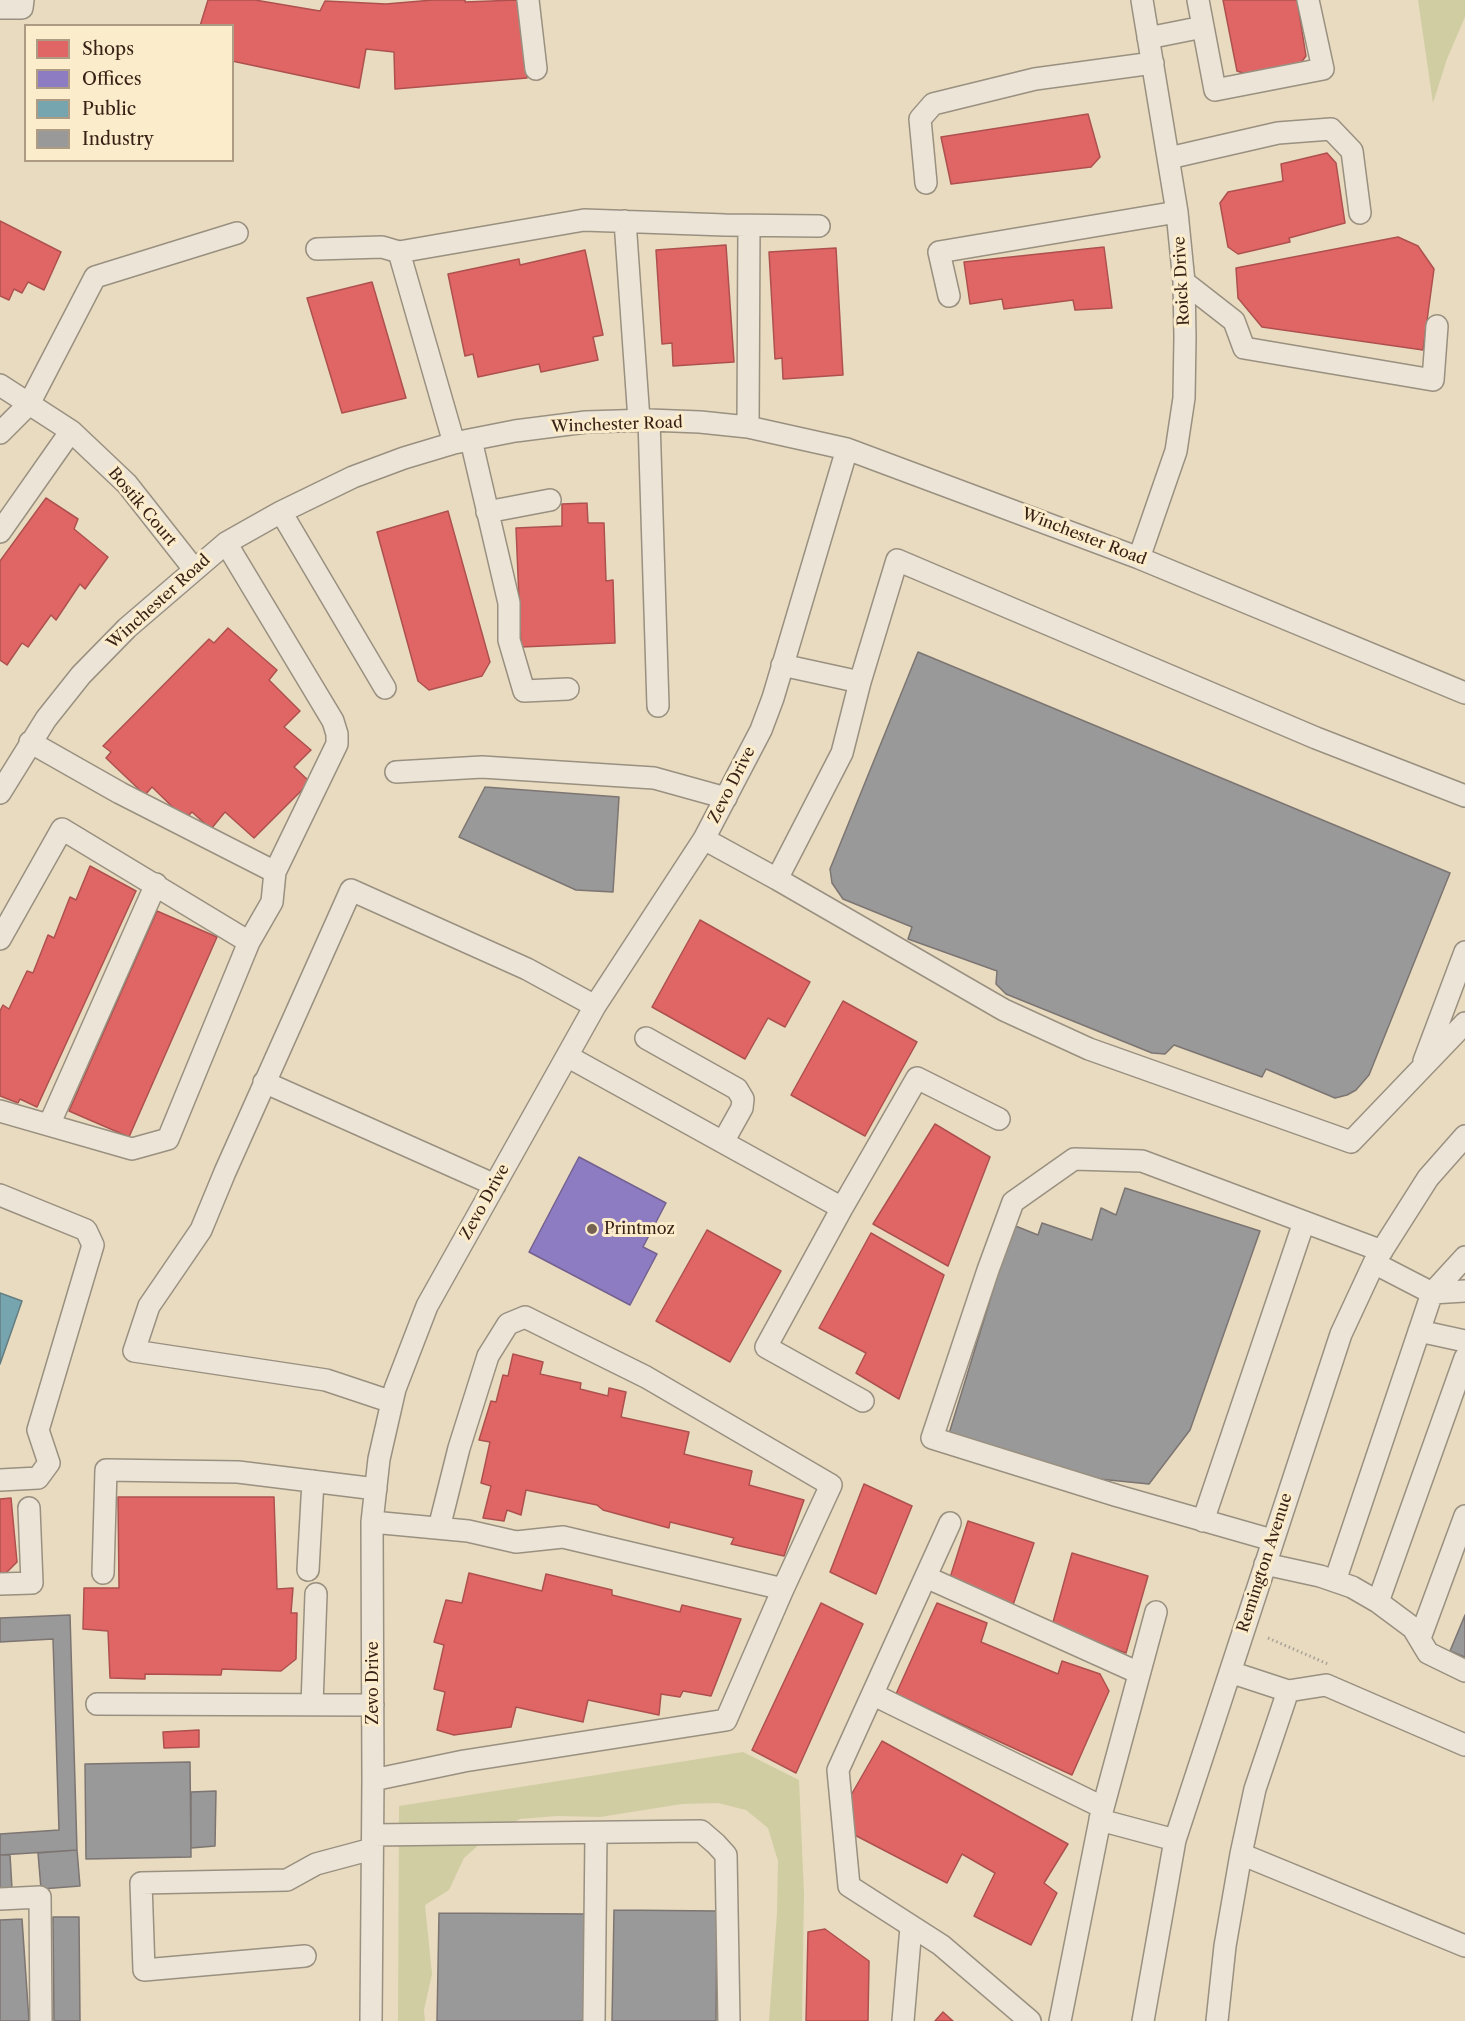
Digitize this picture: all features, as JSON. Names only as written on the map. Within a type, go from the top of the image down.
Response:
[{"type":"street","points":[[0,8],[22,8],[23,0]]},
{"type":"street","points":[[528,0],[536,69]]},
{"type":"street","name":"Roick Drive","points":[[1139,558],[1176,451],[1184,398],[1184,282],[1177,212],[1142,0]]},
{"type":"street","points":[[1198,0],[1215,90],[1323,69],[1308,0]]},
{"type":"street","points":[[1148,38],[1203,27]]},
{"type":"street","points":[[927,183],[920,119],[933,104],[1035,79],[1153,63]]},
{"type":"street","points":[[1169,158],[1278,133],[1331,129],[1352,151],[1360,213]]},
{"type":"street","points":[[949,296],[939,252],[1177,212]]},
{"type":"street","points":[[317,249],[382,247],[399,252],[584,220],[819,226]]},
{"type":"street","points":[[625,221],[644,420],[658,706]]},
{"type":"street","points":[[748,428],[749,226]]},
{"type":"street","points":[[0,433],[29,404],[95,277],[237,233]]},
{"type":"street","points":[[399,252],[487,512],[509,603],[509,640],[524,690],[568,689]]},
{"type":"street","points":[[1184,282],[1234,321],[1244,348],[1433,380],[1437,326]]},
{"type":"street","name":"Bostik Court","points":[[0,386],[71,431],[127,484],[194,568]]},
{"type":"street","name":"Winchester Road","points":[[0,793],[30,742],[81,675],[127,628],[194,568],[226,543],[281,512],[353,477],[404,458],[463,441],[515,431],[586,422],[644,420],[700,422],[748,428],[847,449],[1139,558],[1465,693]]},
{"type":"street","points":[[0,532],[71,431]]},
{"type":"street","name":"Zevo Drive","points":[[371,2021],[372,1522],[379,1459],[392,1402],[427,1306],[595,1006],[704,839],[760,730],[773,698],[847,449]]},
{"type":"street","points":[[487,512],[549,500]]},
{"type":"street","points":[[281,512],[385,688]]},
{"type":"street","points":[[0,1111],[132,1149],[168,1138],[249,942],[272,902],[275,872],[337,744],[333,721],[226,543]]},
{"type":"street","points":[[777,879],[842,753],[860,682],[897,560],[1316,738],[1465,796]]},
{"type":"street","points":[[782,665],[860,682]]},
{"type":"street","points":[[30,742],[120,793],[275,872]]},
{"type":"street","points":[[396,772],[482,767],[654,778],[726,798]]},
{"type":"street","points":[[0,939],[62,830],[156,884],[249,942]]},
{"type":"street","points":[[704,839],[1004,1010],[1089,1049],[1351,1142],[1465,1023]]},
{"type":"street","points":[[49,1125],[156,884]]},
{"type":"street","points":[[392,1402],[326,1380],[134,1351],[149,1306],[201,1230],[264,1082],[351,890],[527,969],[595,1006]]},
{"type":"street","points":[[1420,1071],[1465,952]]},
{"type":"street","points":[[646,1038],[737,1089],[742,1099],[742,1108],[723,1142]]},
{"type":"street","points":[[567,1056],[842,1208]]},
{"type":"street","points":[[863,1401],[766,1347],[917,1078],[999,1119]]},
{"type":"street","points":[[264,1082],[495,1185]]},
{"type":"street","name":"Remington Avenue","points":[[1143,2021],[1174,1840],[1341,1334],[1378,1257],[1428,1178],[1465,1136]]},
{"type":"street","points":[[1272,1540],[932,1438],[1013,1202],[1074,1159],[1142,1161],[1304,1221],[1378,1257],[1432,1293],[1465,1291]]},
{"type":"street","points":[[0,1195],[86,1230],[93,1245],[38,1430],[49,1463],[38,1478],[0,1480]]},
{"type":"street","points":[[1203,1521],[1304,1221]]},
{"type":"street","points":[[1335,1581],[1432,1293],[1465,1257]]},
{"type":"street","points":[[373,1780],[464,1761],[726,1720],[831,1485],[646,1377],[525,1317],[508,1324],[488,1356],[459,1448],[439,1528]]},
{"type":"street","points":[[1419,1331],[1465,1341]]},
{"type":"street","points":[[1378,1602],[1465,1358]]},
{"type":"street","points":[[103,1573],[106,1470],[238,1472],[376,1489]]},
{"type":"street","points":[[308,1570],[313,1481]]},
{"type":"street","points":[[0,1584],[32,1583],[29,1508]]},
{"type":"street","points":[[1420,1638],[1465,1516]]},
{"type":"street","points":[[372,1522],[468,1531],[516,1542],[563,1537],[783,1589]]},
{"type":"street","points":[[950,1522],[874,1695],[838,1770],[849,1886],[940,1945],[1030,2021]]},
{"type":"street","points":[[1265,1564],[1320,1575],[1352,1587],[1378,1602],[1413,1628],[1428,1653],[1465,1671]]},
{"type":"street","points":[[926,1577],[1139,1673]]},
{"type":"street","points":[[312,1705],[316,1594]]},
{"type":"street","points":[[1060,2021],[1101,1814],[1156,1612]]},
{"type":"street","points":[[1230,1672],[1288,1691],[1326,1685],[1465,1745]]},
{"type":"street","points":[[1217,2021],[1225,1946],[1241,1854],[1256,1789],[1288,1691]]},
{"type":"street","points":[[874,1695],[1101,1814],[1174,1840]]},
{"type":"street","points":[[97,1704],[373,1705]]},
{"type":"street","points":[[304,1956],[144,1970],[141,1883],[287,1880],[316,1864],[372,1842],[701,1831],[726,1855],[729,2021]]},
{"type":"street","points":[[594,2021],[596,1833]]},
{"type":"street","points":[[1241,1854],[1465,1946]]},
{"type":"street","points":[[0,1899],[40,1897],[41,2021]]},
{"type":"street","points":[[903,2021],[911,1927]]},
{"type":"path","points":[[1268,1638],[1328,1664]]},
{"type":"shaded area","points":[[1418,0],[1465,0],[1465,17],[1447,59],[1433,103]]},
{"type":"shaded area","points":[[743,1752],[799,1780],[804,1894],[802,2021],[769,2021],[777,1913],[778,1861],[768,1828],[746,1810],[718,1803],[682,1804],[600,1817],[557,1816],[520,1819],[490,1835],[464,1858],[449,1890],[425,1905],[432,1974],[424,2010],[425,2021],[398,2021],[399,1806]]},
{"type":"building: Shops","points":[[208,0],[255,0],[320,11],[325,1],[386,4],[433,0],[465,0],[465,2],[517,0],[527,78],[395,89],[394,52],[366,49],[359,88],[234,61],[234,24],[201,24]]},
{"type":"building: Shops","points":[[1223,0],[1297,0],[1306,56],[1300,64],[1249,75],[1237,71]]},
{"type":"building: Shops","points":[[1088,114],[1100,157],[1091,167],[951,184],[941,137]]},
{"type":"building: Shops","points":[[1327,153],[1336,163],[1345,223],[1289,238],[1290,242],[1238,254],[1228,247],[1220,203],[1228,192],[1283,181],[1281,164]]},
{"type":"building: Shops","points":[[0,221],[61,252],[44,290],[28,282],[22,293],[14,289],[9,300],[0,296]]},
{"type":"building: Shops","points":[[1398,237],[1418,246],[1434,269],[1423,350],[1262,327],[1238,298],[1236,268]]},
{"type":"building: Shops","points":[[726,245],[734,362],[673,366],[672,343],[662,344],[656,250]]},
{"type":"building: Shops","points":[[1104,247],[1112,308],[1075,310],[1073,300],[1004,309],[1002,299],[970,304],[964,262]]},
{"type":"building: Shops","points":[[836,248],[843,375],[783,379],[782,358],[775,359],[769,252]]},
{"type":"building: Shops","points":[[585,250],[603,335],[593,337],[598,360],[541,372],[539,364],[478,377],[473,354],[465,356],[448,274],[519,259],[520,265]]},
{"type":"building: Shops","points":[[372,282],[406,398],[342,413],[307,298]]},
{"type":"building: Shops","points":[[46,498],[78,519],[74,529],[108,557],[85,589],[80,584],[56,620],[51,615],[28,647],[22,643],[7,665],[0,660],[0,561]]},
{"type":"building: Shops","points":[[587,503],[588,523],[604,523],[606,581],[613,580],[615,643],[521,647],[516,528],[562,526],[562,504]]},
{"type":"building: Shops","points":[[448,511],[490,662],[482,676],[429,690],[418,681],[377,532]]},
{"type":"building: Shops","points":[[228,628],[277,670],[269,680],[300,711],[284,727],[311,750],[294,767],[310,782],[254,838],[225,812],[211,829],[192,812],[185,819],[152,787],[145,795],[106,758],[111,752],[103,746],[209,639],[214,643]]},
{"type":"building: Shops","points":[[90,866],[136,891],[37,1107],[20,1099],[18,1103],[0,1096],[0,1011],[3,1005],[9,1009],[27,971],[33,973],[48,935],[54,938],[70,897],[76,900]]},
{"type":"building: Shops","points":[[157,911],[217,937],[129,1137],[69,1111]]},
{"type":"building: Shops","points":[[700,920],[810,982],[785,1027],[768,1018],[745,1059],[652,1007]]},
{"type":"building: Shops","points":[[843,1001],[917,1042],[865,1136],[791,1095]]},
{"type":"building: Shops","points":[[935,1124],[990,1157],[948,1266],[873,1224]]},
{"type":"building: Shops","points":[[707,1230],[781,1271],[730,1362],[656,1321]]},
{"type":"building: Shops","points":[[871,1233],[944,1275],[899,1399],[856,1373],[866,1353],[819,1328]]},
{"type":"building: Shops","points":[[513,1354],[543,1362],[540,1374],[581,1383],[580,1389],[608,1396],[609,1388],[626,1392],[621,1417],[689,1432],[684,1454],[752,1471],[749,1485],[804,1500],[784,1556],[731,1544],[734,1538],[670,1522],[669,1528],[603,1510],[597,1505],[526,1490],[521,1515],[507,1510],[504,1521],[483,1518],[491,1486],[481,1483],[490,1442],[479,1440],[491,1401],[496,1402],[503,1375],[508,1376]]},
{"type":"building: Shops","points":[[864,1484],[912,1506],[876,1594],[830,1572]]},
{"type":"building: Shops","points":[[118,1497],[274,1497],[277,1589],[293,1588],[291,1613],[297,1613],[296,1659],[281,1671],[222,1669],[221,1675],[145,1674],[145,1679],[110,1678],[108,1631],[83,1629],[84,1588],[119,1588]]},
{"type":"building: Shops","points":[[11,1498],[17,1562],[5,1574],[0,1575],[0,1499]]},
{"type":"building: Shops","points":[[968,1521],[1034,1543],[1013,1605],[948,1584]]},
{"type":"building: Shops","points":[[1072,1553],[1148,1576],[1126,1653],[1052,1626]]},
{"type":"building: Shops","points":[[469,1573],[542,1591],[546,1574],[612,1590],[612,1595],[680,1612],[682,1605],[741,1619],[711,1696],[683,1691],[680,1697],[661,1694],[659,1715],[588,1700],[583,1722],[516,1707],[511,1727],[454,1735],[437,1730],[445,1692],[434,1689],[444,1645],[434,1642],[446,1600],[462,1603]]},
{"type":"building: Shops","points":[[821,1603],[863,1624],[796,1773],[752,1750]]},
{"type":"building: Shops","points":[[937,1603],[987,1623],[981,1642],[1058,1674],[1062,1661],[1100,1674],[1109,1691],[1072,1775],[896,1694]]},
{"type":"building: Shops","points":[[199,1730],[199,1747],[164,1748],[163,1732]]},
{"type":"building: Shops","points":[[882,1741],[1068,1844],[1044,1883],[1057,1893],[1031,1945],[974,1916],[995,1873],[962,1854],[947,1883],[845,1830],[846,1804]]},
{"type":"building: Shops","points":[[825,1929],[869,1961],[868,2021],[806,2021],[808,1932]]},
{"type":"building: Shops","points":[[943,2012],[953,2021],[935,2021]]},
{"type":"building: Offices","points":[[579,1157],[666,1203],[643,1247],[657,1254],[630,1305],[529,1252]]},
{"type":"building: Public","points":[[0,1293],[22,1301],[0,1364]]},
{"type":"building: Industry","points":[[918,652],[1450,873],[1369,1075],[1356,1090],[1335,1098],[1266,1069],[1262,1077],[1174,1045],[1165,1054],[1152,1053],[1006,994],[996,984],[997,971],[908,939],[912,927],[843,899],[832,883],[830,869]]},
{"type":"building: Industry","points":[[485,787],[619,797],[613,892],[576,890],[459,837]]},
{"type":"building: Industry","points":[[1125,1188],[1260,1231],[1190,1430],[1149,1484],[1059,1475],[948,1437],[1013,1225],[1038,1235],[1042,1223],[1092,1240],[1101,1208],[1116,1215]]},
{"type":"building: Industry","points":[[70,1615],[77,1850],[0,1855],[0,1834],[59,1830],[53,1639],[0,1642],[0,1618]]},
{"type":"building: Industry","points":[[1465,1615],[1465,1657],[1450,1651]]},
{"type":"building: Industry","points":[[190,1762],[191,1857],[86,1859],[85,1764]]},
{"type":"building: Industry","points":[[216,1791],[215,1846],[191,1848],[191,1792]]},
{"type":"building: Industry","points":[[77,1850],[80,1886],[41,1889],[38,1853]]},
{"type":"building: Industry","points":[[0,1855],[10,1855],[12,1889],[0,1889]]},
{"type":"building: Industry","points":[[614,1910],[717,1911],[716,2021],[612,2021]]},
{"type":"building: Industry","points":[[439,1913],[587,1914],[585,2021],[437,2021]]},
{"type":"building: Industry","points":[[53,1917],[79,1917],[80,2021],[54,2021]]},
{"type":"building: Industry","points":[[22,1919],[29,2021],[0,2021],[0,1920]]},
{"type":"place","name":"Printmoz","points":[[592,1229]]}]
